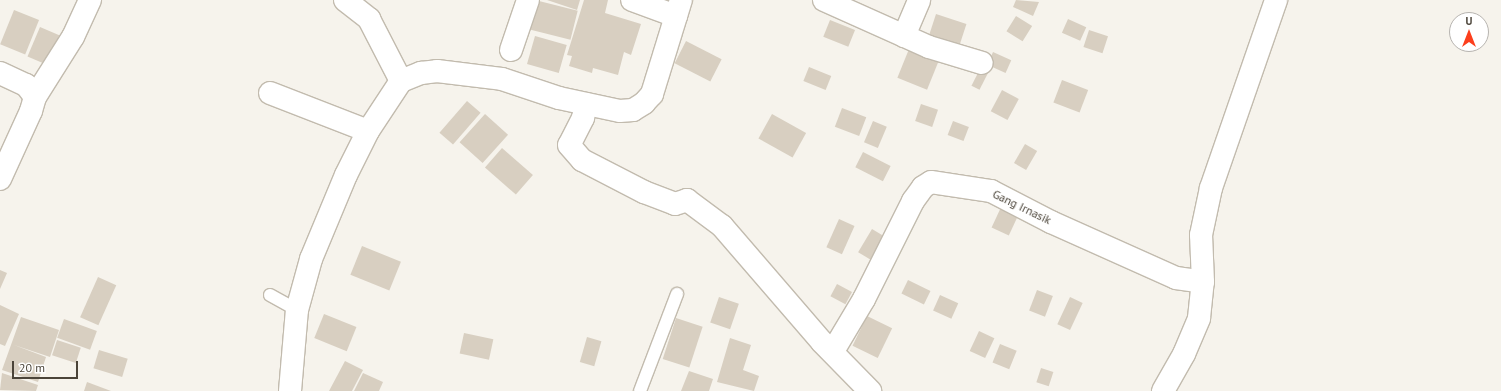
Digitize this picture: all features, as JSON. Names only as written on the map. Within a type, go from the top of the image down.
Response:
[{"type":"street","points":[[0,180],[31,111],[35,96],[73,37],[90,0]]},
{"type":"street","points":[[345,0],[369,19],[401,81]]},
{"type":"street","points":[[511,50],[528,0]]},
{"type":"street","points":[[290,391],[297,310],[311,259],[329,212],[368,132],[401,81],[421,73],[437,71],[502,79],[558,98],[620,112],[633,110],[644,103],[652,94],[679,8],[632,0]]},
{"type":"street","points":[[824,0],[929,47],[982,63]]},
{"type":"street","points":[[904,36],[919,0]]},
{"type":"street","points":[[1163,391],[1184,354],[1198,318],[1203,282],[1201,235],[1211,188],[1276,0]]},
{"type":"street","points":[[0,73],[26,84],[35,96]]},
{"type":"street","points":[[270,93],[368,132]]},
{"type":"street","points":[[586,104],[583,118],[569,145],[582,160],[644,192],[675,204],[687,200],[722,226],[833,352],[870,391]]},
{"type":"street","name":"Gang Irnasik","points":[[833,352],[864,299],[913,201],[923,187],[931,182],[991,191],[1051,222],[1176,278],[1203,282]]},
{"type":"lane","points":[[640,391],[677,294]]},
{"type":"lane","points":[[270,295],[297,310]]},
{"type":"building","points":[[535,0],[578,11],[570,40],[528,29]]},
{"type":"building","points":[[547,0],[580,0],[577,10]]},
{"type":"building","points":[[584,0],[608,0],[605,13],[641,24],[631,55],[624,52],[618,75],[593,68],[592,73],[569,66],[572,56],[567,55]]},
{"type":"building","points":[[1016,0],[1039,2],[1033,16],[1013,7]]},
{"type":"building","points":[[14,10],[39,20],[25,54],[0,44]]},
{"type":"building","points":[[936,14],[966,24],[959,48],[928,38]]},
{"type":"building","points":[[1016,16],[1032,26],[1023,41],[1006,31]]},
{"type":"building","points":[[1068,19],[1086,27],[1080,41],[1062,33]]},
{"type":"building","points":[[830,20],[855,30],[848,47],[823,37]]},
{"type":"building","points":[[40,27],[59,35],[47,65],[27,56]]},
{"type":"building","points":[[1089,30],[1108,36],[1102,53],[1083,47]]},
{"type":"building","points":[[535,36],[567,45],[559,73],[527,64]]},
{"type":"building","points":[[686,41],[722,59],[710,81],[675,63]]},
{"type":"building","points":[[909,49],[939,61],[927,90],[897,78]]},
{"type":"building","points":[[993,52],[1011,60],[1006,73],[987,65]]},
{"type":"building","points":[[809,67],[831,76],[826,90],[803,81]]},
{"type":"building","points":[[981,67],[989,71],[979,90],[971,86]]},
{"type":"building","points":[[1062,80],[1088,90],[1080,112],[1053,102]]},
{"type":"building","points":[[1002,90],[1019,99],[1008,120],[991,111]]},
{"type":"building","points":[[467,101],[481,113],[453,145],[439,133]]},
{"type":"building","points":[[921,104],[938,110],[932,127],[915,121]]},
{"type":"building","points":[[842,108],[866,117],[859,136],[835,127]]},
{"type":"building","points":[[485,114],[508,135],[483,163],[460,142]]},
{"type":"building","points":[[772,114],[806,133],[793,157],[758,138]]},
{"type":"building","points":[[873,121],[887,127],[878,148],[864,142]]},
{"type":"building","points":[[953,121],[969,127],[963,141],[948,135]]},
{"type":"building","points":[[1025,144],[1037,151],[1026,170],[1014,163]]},
{"type":"building","points":[[502,148],[533,175],[516,195],[485,168]]},
{"type":"building","points":[[863,152],[891,166],[883,181],[855,167]]},
{"type":"building","points":[[1003,203],[1020,211],[1009,236],[992,227]]},
{"type":"building","points":[[839,219],[855,226],[842,254],[826,247]]},
{"type":"building","points":[[872,229],[887,238],[873,261],[858,252]]},
{"type":"building","points":[[362,246],[401,262],[389,290],[350,275]]},
{"type":"building","points":[[0,270],[7,273],[0,289]]},
{"type":"building","points":[[98,277],[116,285],[98,325],[80,317]]},
{"type":"building","points":[[908,280],[930,291],[924,304],[901,293]]},
{"type":"building","points":[[837,284],[852,292],[845,304],[830,296]]},
{"type":"building","points":[[1037,290],[1053,296],[1045,317],[1029,311]]},
{"type":"building","points":[[940,295],[958,303],[951,319],[933,311]]},
{"type":"building","points":[[719,297],[739,304],[730,329],[710,323]]},
{"type":"building","points":[[1070,297],[1083,303],[1070,330],[1057,324]]},
{"type":"building","points":[[0,305],[19,314],[5,346],[0,344]]},
{"type":"building","points":[[324,314],[356,327],[347,351],[314,338]]},
{"type":"building","points":[[867,316],[892,328],[878,358],[853,346]]},
{"type":"building","points":[[21,317],[59,330],[50,357],[14,345],[46,357],[38,382],[2,370]]},
{"type":"building","points":[[676,318],[703,327],[689,368],[663,359]]},
{"type":"building","points":[[64,319],[97,331],[90,350],[57,338]]},
{"type":"building","points":[[979,331],[994,338],[985,358],[970,351]]},
{"type":"building","points":[[464,333],[493,339],[489,360],[460,354]]},
{"type":"building","points":[[587,337],[601,341],[594,366],[580,362]]},
{"type":"building","points":[[730,338],[751,345],[743,370],[759,376],[754,391],[717,382]]},
{"type":"building","points":[[57,340],[81,348],[76,363],[52,355]]},
{"type":"building","points":[[1000,344],[1017,351],[1009,369],[993,363]]},
{"type":"building","points":[[99,350],[128,359],[122,377],[93,368]]},
{"type":"building","points":[[345,361],[363,370],[352,391],[329,391]]},
{"type":"building","points":[[1041,368],[1053,372],[1049,386],[1036,382]]},
{"type":"building","points":[[689,371],[713,379],[709,391],[681,391]]},
{"type":"building","points":[[2,373],[38,385],[36,391],[0,390]]},
{"type":"building","points":[[363,373],[383,382],[379,391],[354,391]]},
{"type":"building","points":[[87,382],[111,391],[84,391]]}]
